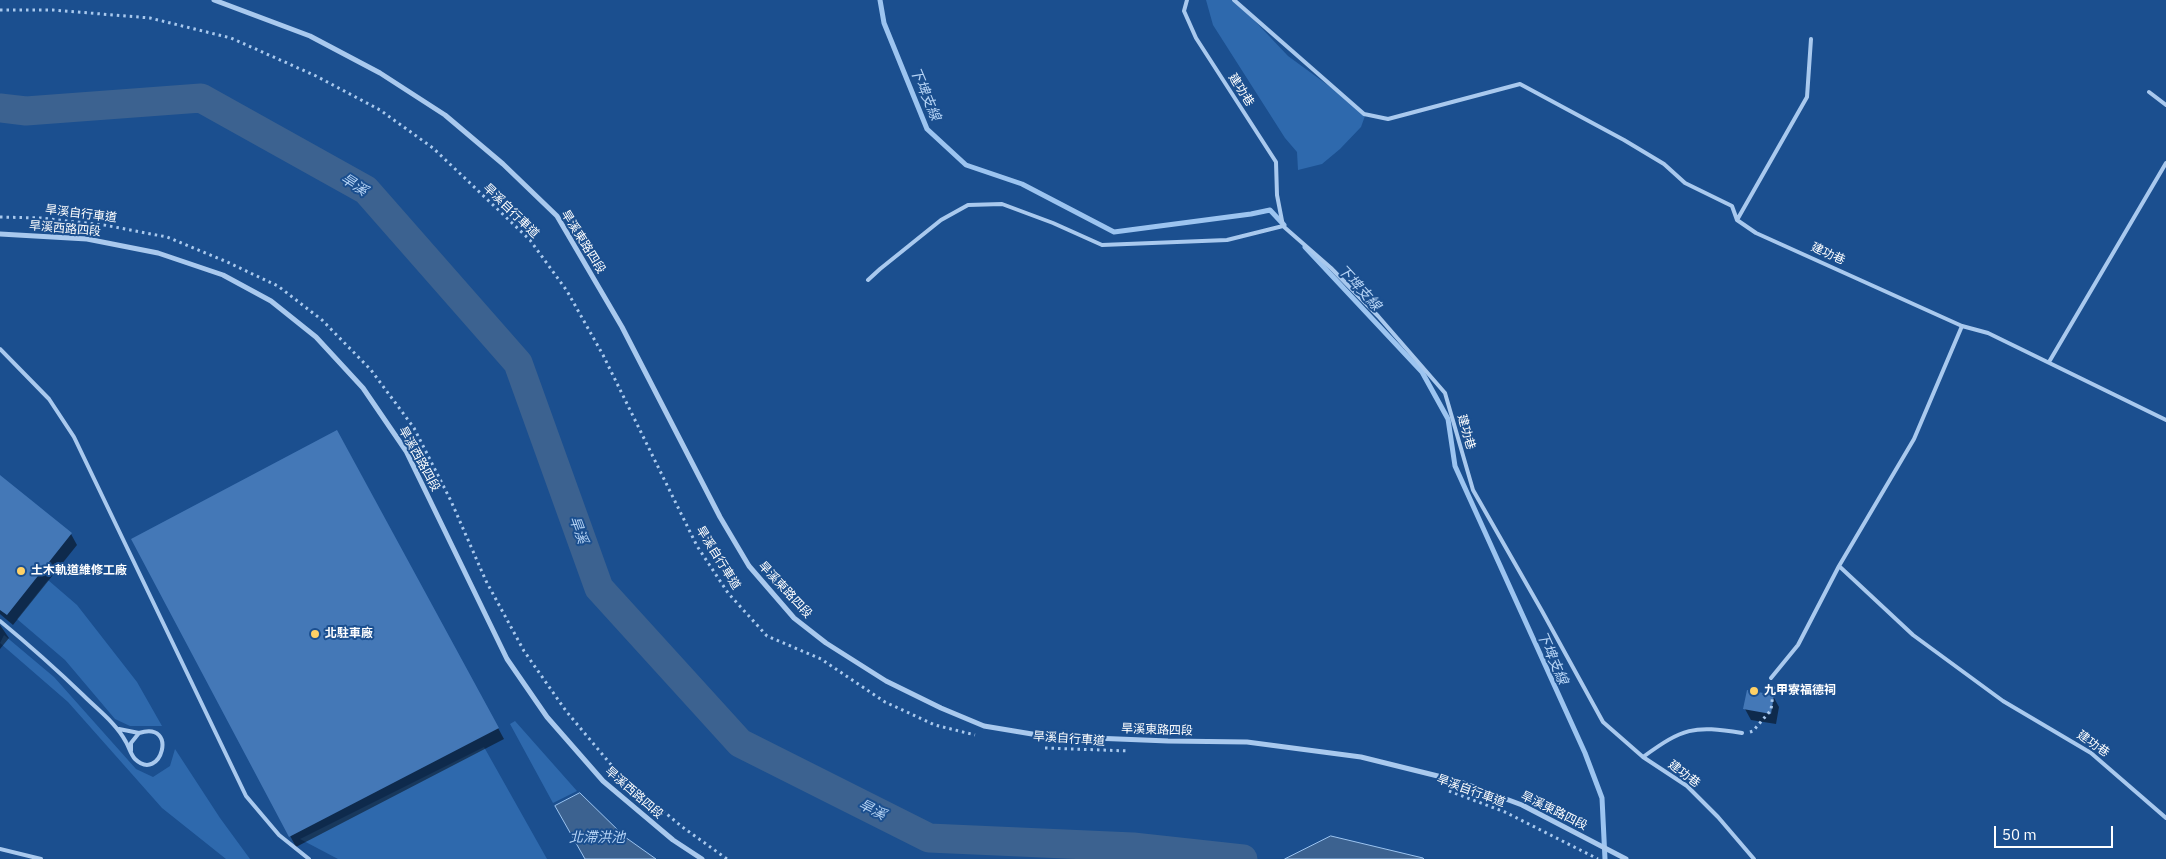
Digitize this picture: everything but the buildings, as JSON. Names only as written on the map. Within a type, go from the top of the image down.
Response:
[{"type":"street","name":"旱溪東路四段","points":[[214,0],[310,36],[380,73],[445,115],[502,164],[557,216],[622,327],[720,517],[749,566],[794,618],[826,643],[886,681],[941,708],[993,728],[1044,736],[1247,742],[1361,758],[1458,782],[1522,805],[1626,859]]},
{"type":"street","name":"旱溪西路四段","points":[[0,234],[87,239],[158,253],[223,275],[271,302],[316,337],[363,388],[406,451],[508,659],[547,716],[603,781],[673,840],[702,859]]},
{"type":"lane","name":"建功巷","points":[[1188,0],[1184,11],[1196,38],[1276,162],[1277,195],[1283,226],[1331,268],[1365,302],[1445,393],[1473,490],[1603,722],[1643,757],[1687,786],[1718,817],[1754,859]]},
{"type":"lane","name":"建功巷","points":[[1234,0],[1364,114],[1388,119],[1520,84],[1624,140],[1664,164],[1685,183],[1732,206],[1737,220],[1756,233],[1962,326],[1988,332],[2166,420]]},
{"type":"lane","points":[[1737,220],[1807,97],[1811,39]]},
{"type":"lane","points":[[2149,92],[2166,105]]},
{"type":"lane","points":[[2049,362],[2166,163]]},
{"type":"lane","points":[[868,280],[941,220],[968,205],[1002,204],[1053,223],[1102,245],[1227,240],[1283,226]]},
{"type":"lane","points":[[1771,678],[1798,645],[1839,566],[1914,439],[1962,326]]},
{"type":"lane","points":[[0,349],[50,399],[74,438],[246,796],[279,835],[309,859]]},
{"type":"lane","name":"建功巷","points":[[1839,566],[1912,635],[2003,701],[2091,753],[2166,818]]},
{"type":"lane","points":[[0,621],[39,653],[119,729],[136,760],[146,764],[156,761],[162,752],[162,741],[159,736],[150,731],[139,733],[119,729]]},
{"type":"lane","points":[[1643,757],[1664,742],[1690,730],[1704,728],[1742,733]]},
{"type":"lane","points":[[130,751],[131,743],[139,733]]},
{"type":"lane","points":[[0,849],[41,859]]},
{"type":"path","name":"旱溪自行車道","points":[[0,10],[53,10],[150,18],[231,38],[316,76],[380,110],[433,148],[530,240],[567,291],[603,355],[697,546],[728,593],[767,636],[821,659],[885,702],[935,725],[977,735]]},
{"type":"path","name":"旱溪自行車道","points":[[0,217],[41,218],[104,225],[167,237],[225,260],[278,286],[322,320],[371,370],[414,428],[451,500],[486,581],[524,651],[566,711],[618,773],[681,826],[727,859]]},
{"type":"path","points":[[1742,733],[1753,731],[1771,710],[1775,683],[1771,678]]},
{"type":"path","name":"旱溪自行車道","points":[[1038,746],[1055,750],[1132,752]]},
{"type":"path","name":"旱溪自行車道","points":[[1440,787],[1505,812],[1598,859]]},
{"type":"shaded area","points":[[1206,0],[1235,0],[1288,56],[1366,113],[1361,127],[1340,149],[1322,164],[1298,170],[1297,152],[1285,138],[1213,25]]},
{"type":"shaded area","points":[[48,580],[77,605],[137,682],[162,726],[130,726],[115,719],[65,660],[17,619]]},
{"type":"shaded area","points":[[4,635],[54,677],[136,769],[153,777],[170,766],[175,749],[220,818],[250,859],[226,859],[162,808],[68,702],[0,643]]},
{"type":"shaded area","points":[[515,721],[577,791],[553,803],[510,724]]},
{"type":"shaded area","points":[[484,747],[547,859],[338,859],[300,839]]},
{"type":"water","name":"北滯洪池","points":[[580,793],[625,837],[656,859],[585,859],[555,806]]},
{"type":"water","points":[[1331,836],[1423,858],[1424,859],[1285,859]]},
{"type":"waterway","name":"下埤支線","points":[[880,0],[884,23],[927,129],[966,165],[1022,184],[1114,232],[1270,210],[1284,225]]},
{"type":"waterway","name":"旱溪","points":[[0,108],[26,111],[201,98],[366,190],[518,363],[599,588],[740,743],[929,838],[1133,847],[1243,859]]},
{"type":"waterway","name":"下埤支線","points":[[1305,247],[1422,372],[1448,419],[1455,466],[1585,753],[1602,798],[1605,859]]},
{"type":"place","name":"土木軌道維修工廠","points":[[21,571]]},
{"type":"place","name":"北駐車廠","points":[[315,634]]},
{"type":"place","name":"九甲寮福德祠","points":[[1754,691]]}]
